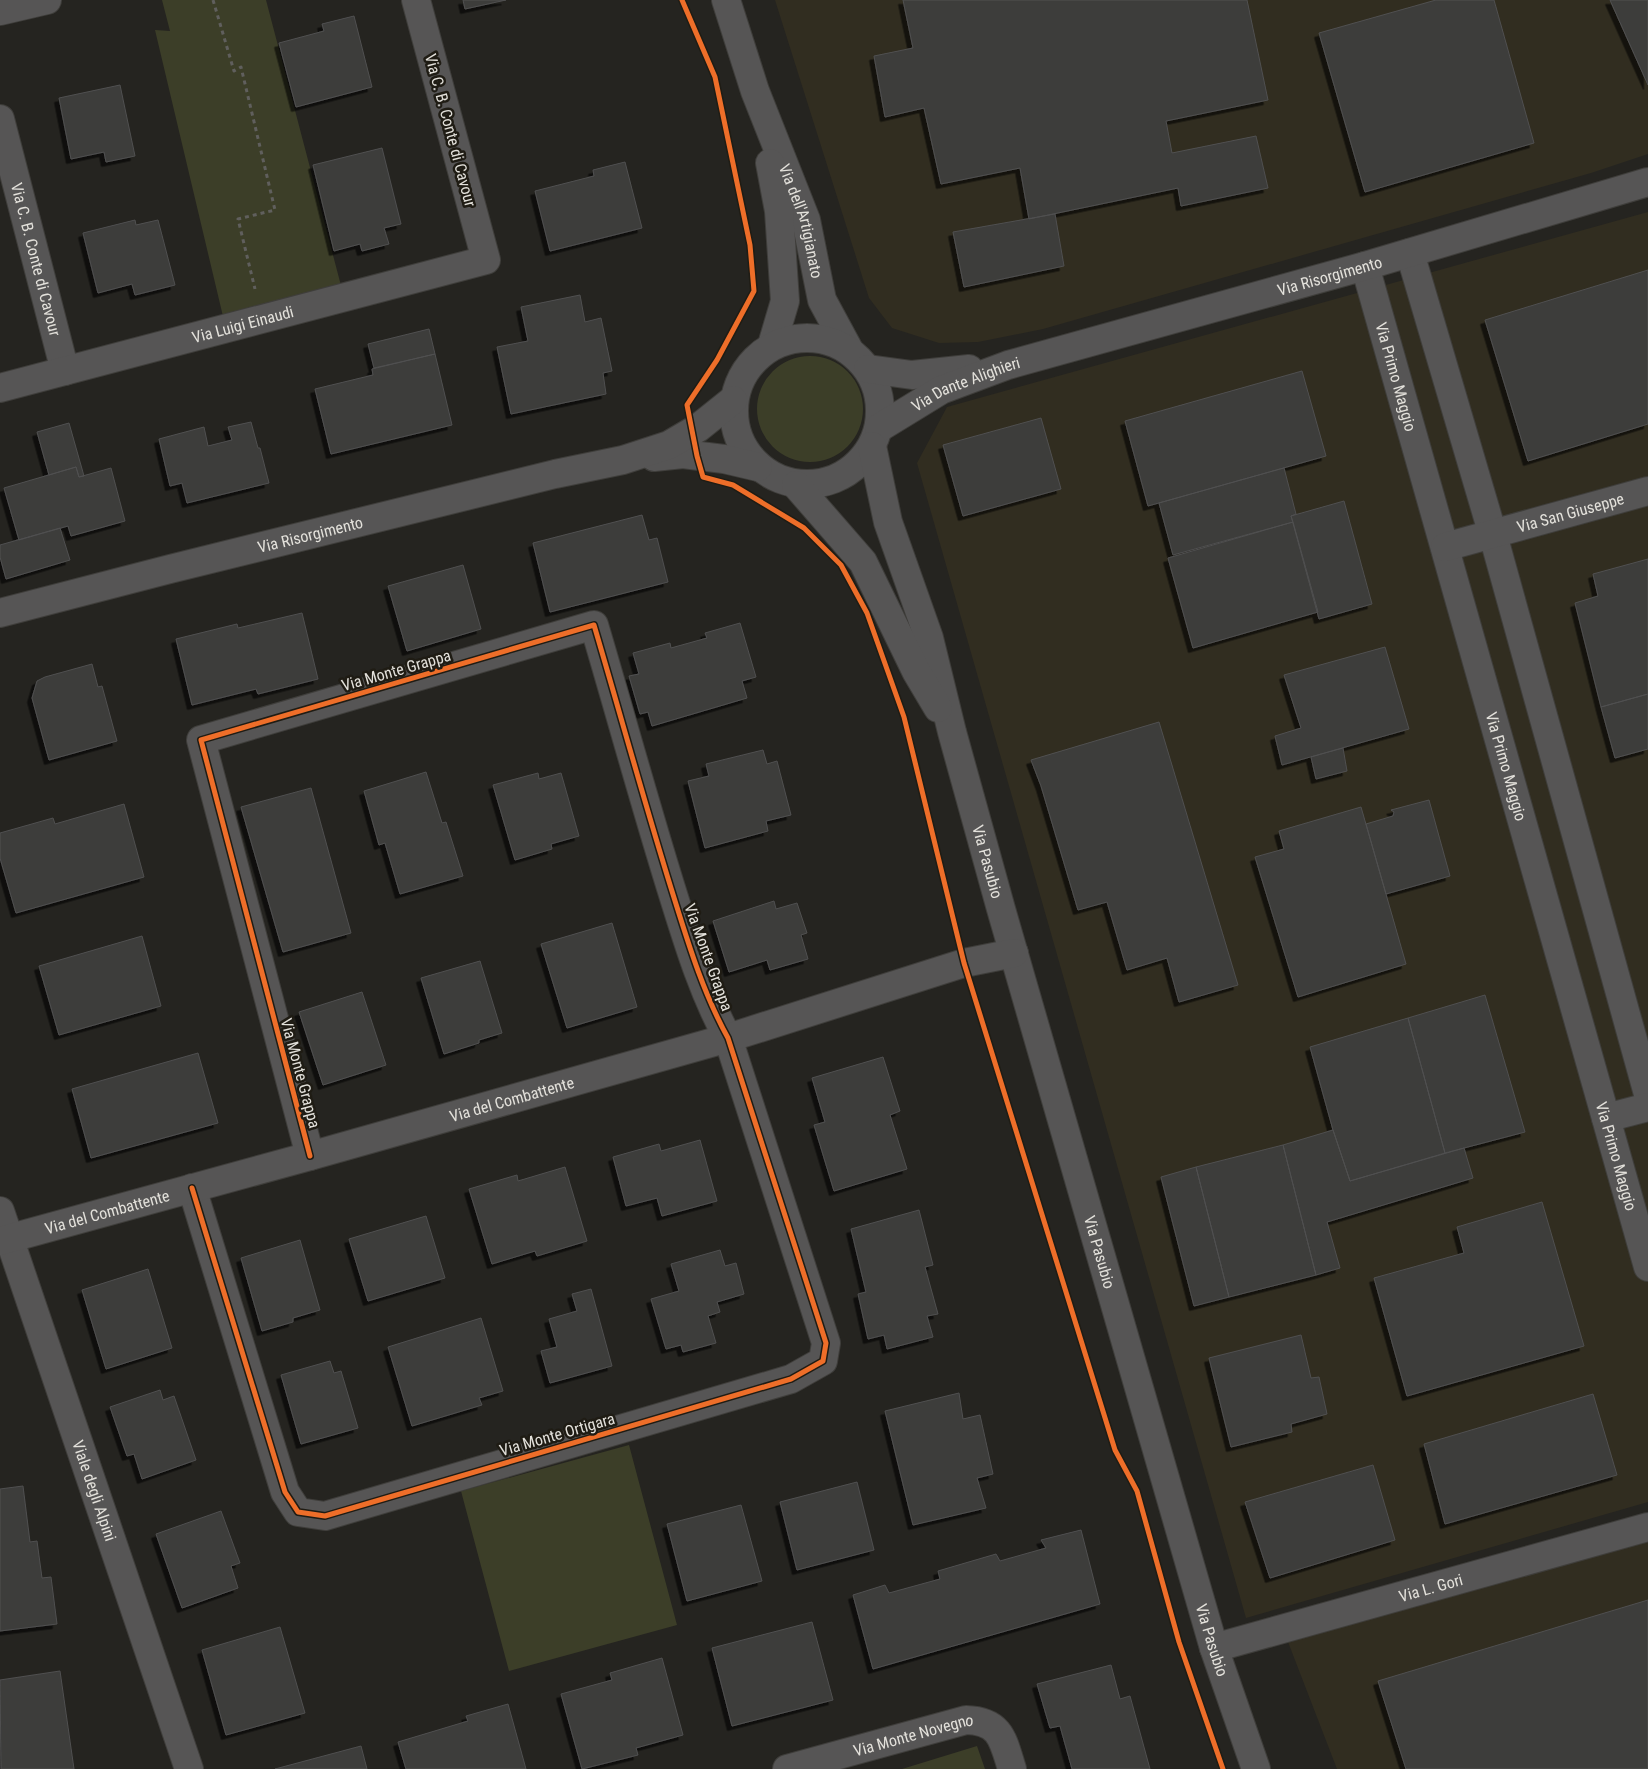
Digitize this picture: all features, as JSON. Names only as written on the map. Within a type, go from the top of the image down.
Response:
[{"type":"street","points":[[0,11],[47,0]]},
{"type":"street","name":"Via C. B. Conte di Cavour","points":[[416,0],[486,260]]},
{"type":"street","name":"Via dell'Artigianato","points":[[726,0],[755,91],[806,220],[822,300],[859,360]]},
{"type":"street","name":"Via dell'Artigianato","points":[[755,91],[779,211],[785,300],[772,345]]},
{"type":"street","name":"Via C. B. Conte di Cavour","points":[[0,119],[65,371]]},
{"type":"street","name":"Via Risorgimento","points":[[1008,365],[1365,266],[1648,182]]},
{"type":"street","points":[[1410,253],[1493,535],[1648,1094]]},
{"type":"street","name":"Via Luigi Einaudi","points":[[0,388],[486,260]]},
{"type":"street","name":"Via Primo Maggio","points":[[1365,266],[1648,1267]]},
{"type":"street","points":[[758,467],[735,431],[733,400],[740,378],[754,359],[772,345],[812,337],[859,360],[879,397],[876,437],[840,478],[796,485]]},
{"type":"street","name":"Via Dante Alighieri","points":[[859,360],[912,375],[1008,365]]},
{"type":"street","name":"Via Dante Alighieri","points":[[876,437],[941,390],[1008,365]]},
{"type":"street","name":"Via Risorgimento","points":[[623,460],[669,445],[698,428],[733,400]]},
{"type":"street","name":"Via Pasubio","points":[[876,437],[888,522],[929,638],[952,732],[1014,953],[1214,1648],[1256,1769]]},
{"type":"street","name":"Via Risorgimento","points":[[0,613],[555,474],[623,460],[683,454],[724,458],[758,467],[796,485]]},
{"type":"street","name":"Via Pasubio","points":[[796,485],[863,562],[916,671],[952,732]]},
{"type":"street","name":"Via San Giuseppe","points":[[1445,547],[1648,491]]},
{"type":"street","name":"Via Monte Grappa","points":[[310,1156],[201,740],[594,625],[694,960],[715,1015],[728,1038]]},
{"type":"street","name":"Via del Combattente","points":[[4,1240],[728,1038],[964,963],[1014,953]]},
{"type":"street","name":"Via Monte Ortigara","points":[[192,1188],[285,1492],[298,1512],[324,1516],[791,1379],[823,1361],[826,1343],[728,1038]]},
{"type":"street","points":[[1606,1118],[1648,1107]]},
{"type":"street","name":"Viale degli Alpini","points":[[0,1211],[4,1240],[189,1769]]},
{"type":"street","name":"Via L. Gori","points":[[1214,1648],[1648,1527]]},
{"type":"street","name":"Via Monte Novegno","points":[[787,1769],[966,1720],[980,1720],[992,1727],[1002,1738],[1012,1769]]},
{"type":"path","points":[[213,0],[234,71],[241,67],[275,210],[238,219],[262,319]]},
{"type":"shaded area","points":[[775,0],[1648,0],[1648,154],[1591,173],[1043,329],[978,342],[939,343],[892,328],[869,298]]},
{"type":"shaded area","points":[[1648,212],[1648,1502],[1246,1618],[917,463],[947,407]]},
{"type":"shaded area","points":[[1648,1524],[1648,1769],[1337,1769],[1283,1629]]},
{"type":"green space","points":[[162,0],[266,0],[344,297],[226,329],[155,30],[170,31]]},
{"type":"green space","points":[[810,356],[830,360],[848,371],[859,389],[863,409],[859,429],[848,447],[830,458],[810,462],[790,458],[772,447],[761,429],[757,409],[761,389],[772,371],[790,360]]},
{"type":"green space","points":[[629,1445],[677,1625],[509,1671],[461,1491]]},
{"type":"green space","points":[[977,1746],[985,1769],[902,1769]]},
{"type":"building","points":[[463,0],[506,0],[465,9]]},
{"type":"building","points":[[903,0],[1247,0],[1268,100],[1166,121],[1172,153],[1256,136],[1268,188],[1181,206],[1178,188],[1029,219],[1020,168],[941,184],[924,108],[885,117],[874,56],[913,48]]},
{"type":"building","points":[[1436,0],[1494,0],[1534,143],[1365,192],[1319,33]]},
{"type":"building","points":[[1610,0],[1648,0],[1648,85]]},
{"type":"building","points":[[354,16],[372,87],[296,107],[279,43],[324,31],[322,24]]},
{"type":"building","points":[[120,85],[135,156],[106,162],[104,152],[71,159],[59,98]]},
{"type":"building","points":[[382,148],[401,224],[384,228],[389,244],[362,251],[360,244],[334,251],[313,165]]},
{"type":"building","points":[[625,162],[642,228],[550,251],[535,191],[594,176],[593,170]]},
{"type":"building","points":[[1055,214],[1064,266],[964,287],[953,232]]},
{"type":"building","points":[[135,220],[136,225],[158,220],[175,285],[135,295],[132,284],[98,293],[83,233]]},
{"type":"building","points":[[1648,270],[1648,424],[1528,461],[1485,320]]},
{"type":"building","points":[[580,295],[585,322],[601,318],[612,371],[603,373],[606,394],[511,414],[497,347],[528,341],[521,307]]},
{"type":"building","points":[[429,329],[435,354],[374,368],[368,344]]},
{"type":"building","points":[[435,354],[452,425],[331,454],[315,389],[373,375],[372,369]]},
{"type":"building","points":[[1302,371],[1326,456],[1148,506],[1125,421]]},
{"type":"building","points":[[1041,418],[1061,489],[963,516],[943,445]]},
{"type":"building","points":[[251,422],[269,483],[187,503],[182,483],[170,486],[159,439],[204,427],[208,446],[232,440],[228,427]]},
{"type":"building","points":[[69,423],[84,476],[79,477],[76,467],[49,475],[37,432]]},
{"type":"building","points":[[76,467],[79,477],[111,468],[125,521],[71,536],[68,526],[19,540],[4,488]]},
{"type":"building","points":[[1284,468],[1296,514],[1291,516],[1293,522],[1173,555],[1159,503]]},
{"type":"building","points":[[1344,501],[1372,604],[1319,619],[1291,516]]},
{"type":"building","points":[[642,515],[649,540],[657,538],[668,582],[550,612],[533,543]]},
{"type":"building","points":[[1293,522],[1318,612],[1193,648],[1168,558]]},
{"type":"building","points":[[60,528],[70,560],[6,579],[0,557],[0,545]]},
{"type":"building","points":[[1648,559],[1648,694],[1601,707],[1575,603],[1598,596],[1593,574]]},
{"type":"building","points":[[463,565],[481,629],[407,651],[388,586]]},
{"type":"building","points":[[302,613],[318,679],[258,694],[256,689],[192,705],[176,639],[237,624],[238,628]]},
{"type":"building","points":[[740,623],[756,677],[742,681],[747,698],[652,726],[648,712],[640,714],[629,676],[639,674],[633,653],[670,643],[671,648],[707,638],[705,633]]},
{"type":"building","points":[[1385,647],[1409,729],[1282,765],[1275,736],[1301,728],[1284,675]]},
{"type":"building","points":[[92,664],[98,687],[102,686],[117,741],[49,760],[32,698],[37,681]]},
{"type":"building","points":[[1648,694],[1648,749],[1615,758],[1601,707]]},
{"type":"building","points":[[1159,722],[1238,985],[1179,1002],[1167,958],[1127,970],[1107,902],[1078,910],[1041,786],[1031,760]]},
{"type":"building","points":[[1343,748],[1347,771],[1316,779],[1311,757]]},
{"type":"building","points":[[763,750],[767,764],[777,761],[791,815],[766,821],[768,831],[705,848],[688,781],[709,776],[706,764]]},
{"type":"building","points":[[426,772],[442,823],[446,822],[463,876],[400,894],[385,843],[379,845],[364,791]]},
{"type":"building","points":[[538,773],[539,779],[561,773],[579,836],[551,844],[552,849],[515,860],[493,785]]},
{"type":"building","points":[[311,788],[351,933],[283,952],[241,807]]},
{"type":"building","points":[[1429,800],[1450,876],[1386,894],[1366,824],[1393,816],[1394,812],[1391,810]]},
{"type":"building","points":[[124,804],[144,877],[16,913],[0,858],[0,833],[53,818],[55,824]]},
{"type":"building","points":[[1361,807],[1406,964],[1298,997],[1255,857],[1284,849],[1279,831]]},
{"type":"building","points":[[774,901],[776,909],[797,903],[807,933],[801,935],[808,959],[770,970],[767,960],[729,972],[713,921]]},
{"type":"building","points":[[612,923],[637,1007],[567,1028],[541,944]]},
{"type":"building","points":[[142,936],[161,1006],[59,1035],[39,966]]},
{"type":"building","points":[[480,961],[502,1033],[479,1040],[479,1043],[444,1054],[421,978]]},
{"type":"building","points":[[362,992],[386,1065],[323,1085],[299,1012]]},
{"type":"building","points":[[1485,995],[1525,1132],[1445,1153],[1408,1018]]},
{"type":"building","points":[[1408,1018],[1445,1153],[1350,1181],[1333,1130],[1310,1047]]},
{"type":"building","points":[[198,1053],[218,1123],[91,1158],[72,1089]]},
{"type":"building","points":[[883,1057],[900,1111],[890,1115],[907,1169],[834,1191],[814,1125],[825,1122],[812,1078]]},
{"type":"building","points":[[1333,1130],[1350,1181],[1464,1148],[1473,1178],[1327,1222],[1340,1268],[1316,1275],[1283,1145]]},
{"type":"building","points":[[700,1140],[717,1201],[662,1216],[657,1198],[626,1206],[613,1157],[659,1144],[661,1151]]},
{"type":"building","points":[[1283,1145],[1316,1275],[1229,1297],[1196,1167]]},
{"type":"building","points":[[565,1167],[587,1241],[537,1256],[535,1251],[492,1264],[469,1189],[517,1175],[518,1181]]},
{"type":"building","points":[[1196,1167],[1229,1297],[1194,1306],[1161,1177]]},
{"type":"building","points":[[1542,1202],[1584,1346],[1407,1396],[1374,1278],[1464,1253],[1457,1227]]},
{"type":"building","points":[[919,1210],[933,1265],[925,1267],[938,1314],[927,1316],[933,1337],[887,1349],[884,1335],[868,1339],[858,1294],[866,1292],[851,1229]]},
{"type":"building","points":[[426,1216],[445,1278],[368,1301],[349,1239]]},
{"type":"building","points":[[300,1240],[320,1310],[293,1318],[293,1322],[262,1331],[241,1258]]},
{"type":"building","points":[[720,1250],[725,1266],[736,1263],[744,1294],[717,1302],[720,1312],[708,1316],[716,1343],[683,1352],[681,1345],[666,1349],[651,1299],[679,1291],[671,1264]]},
{"type":"building","points":[[148,1269],[172,1348],[106,1369],[82,1290]]},
{"type":"building","points":[[591,1289],[612,1366],[550,1383],[541,1351],[557,1347],[549,1319],[577,1311],[572,1294]]},
{"type":"building","points":[[481,1318],[503,1391],[479,1398],[482,1405],[412,1426],[388,1347]]},
{"type":"building","points":[[1301,1335],[1311,1378],[1319,1377],[1327,1414],[1291,1424],[1292,1432],[1231,1447],[1209,1358]]},
{"type":"building","points":[[330,1361],[334,1373],[341,1371],[358,1428],[301,1444],[281,1375]]},
{"type":"building","points":[[160,1390],[163,1400],[174,1396],[196,1460],[142,1479],[134,1454],[127,1456],[110,1407]]},
{"type":"building","points":[[959,1393],[963,1419],[980,1415],[993,1474],[977,1478],[986,1508],[913,1525],[885,1411]]},
{"type":"building","points":[[1593,1394],[1617,1475],[1445,1524],[1424,1444]]},
{"type":"building","points":[[1373,1465],[1395,1540],[1270,1578],[1245,1502]]},
{"type":"building","points":[[857,1482],[874,1550],[797,1570],[780,1502]]},
{"type":"building","points":[[23,1486],[30,1542],[37,1541],[42,1578],[51,1577],[57,1624],[0,1631],[0,1489]]},
{"type":"building","points":[[741,1505],[762,1581],[687,1601],[667,1524]]},
{"type":"building","points":[[221,1511],[240,1563],[231,1566],[238,1588],[182,1608],[156,1534]]},
{"type":"building","points":[[1081,1530],[1100,1604],[873,1669],[853,1595],[885,1585],[889,1593],[940,1579],[938,1571],[996,1554],[1000,1561],[1046,1548],[1041,1540]]},
{"type":"building","points":[[1648,1600],[1648,1769],[1406,1769],[1378,1681]]},
{"type":"building","points":[[812,1622],[833,1700],[732,1726],[712,1648]]},
{"type":"building","points":[[280,1627],[305,1713],[226,1735],[202,1650]]},
{"type":"building","points":[[662,1658],[683,1735],[636,1748],[638,1755],[582,1769],[561,1694],[612,1680],[610,1673]]},
{"type":"building","points":[[1111,1665],[1120,1699],[1130,1696],[1150,1769],[1072,1769],[1060,1726],[1050,1728],[1037,1684]]},
{"type":"building","points":[[60,1671],[74,1769],[1,1769],[0,1680]]},
{"type":"building","points":[[508,1704],[526,1769],[406,1769],[398,1742],[468,1721],[466,1716]]},
{"type":"building","points":[[361,1746],[367,1769],[275,1769]]},
{"type":"cycle path","points":[[682,0],[715,77],[750,245],[754,291],[717,360],[687,405],[703,477],[733,485],[804,528],[841,565],[867,613],[904,717],[964,963],[1115,1450],[1137,1491],[1179,1642],[1223,1769]]},
{"type":"cycle path","points":[[192,1188],[285,1492],[298,1512],[325,1516],[791,1379],[823,1361],[826,1343],[728,1038],[710,1002],[683,926],[594,625],[201,740],[310,1156]]}]
